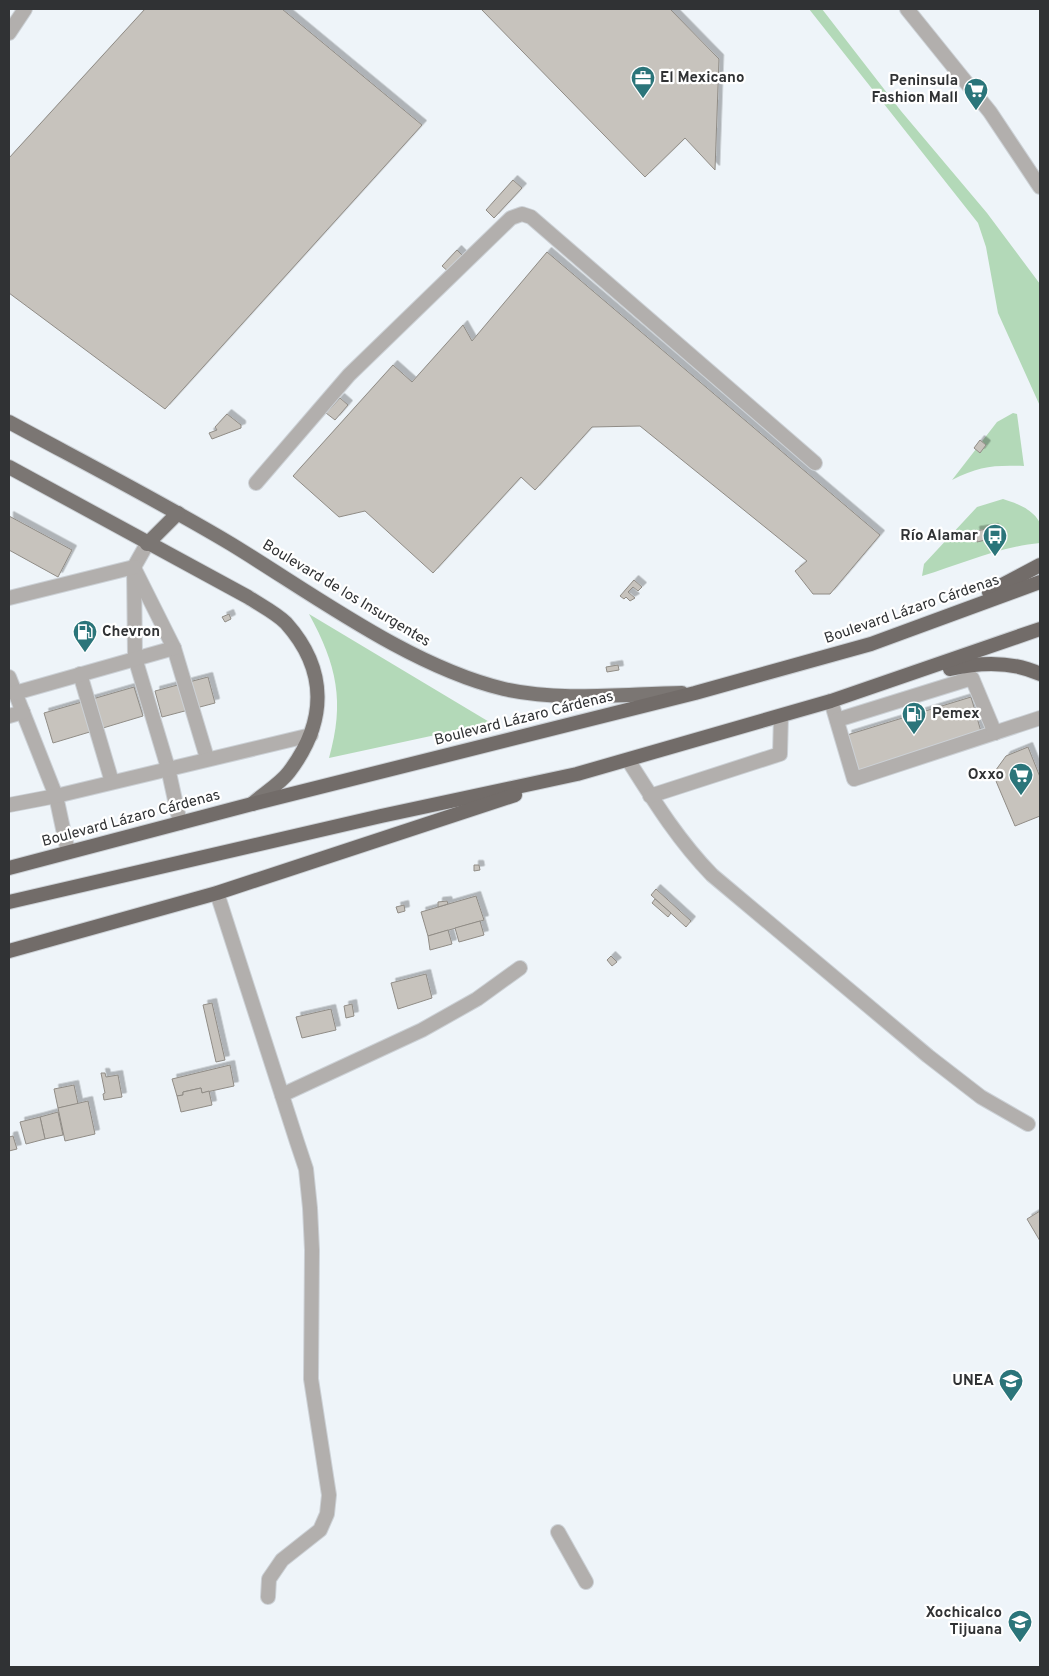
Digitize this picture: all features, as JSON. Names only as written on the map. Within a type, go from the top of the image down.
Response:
[{"type":"highway","points":[[871,644],[996,589],[1040,564]]},
{"type":"highway","name":"Boulevard Lázaro Cárdenas","points":[[9,868],[252,804],[695,693],[871,644],[1040,582]]},
{"type":"highway","points":[[9,951],[217,893],[577,774],[831,701],[1040,629]]},
{"type":"highway","points":[[855,693],[961,666],[1011,664],[1040,674]]},
{"type":"highway","points":[[9,902],[381,816],[577,774]]},
{"type":"main road","name":"Boulevard de los Insurgentes","points":[[9,422],[178,513],[361,624],[434,664],[478,681],[506,689],[534,693],[571,695],[695,693]]},
{"type":"main road","points":[[9,467],[147,544],[248,597],[285,622],[312,662],[319,698],[311,735],[289,773],[252,804]]},
{"type":"main road","points":[[147,544],[178,513]]},
{"type":"lane","points":[[9,33],[25,9]]},
{"type":"lane","points":[[907,9],[990,112],[1040,187]]},
{"type":"lane","points":[[256,483],[349,374],[511,218],[522,214],[532,217],[815,463]]},
{"type":"lane","points":[[147,544],[134,567],[135,658],[168,768],[180,823]]},
{"type":"lane","points":[[9,598],[134,567]]},
{"type":"lane","points":[[134,567],[174,648],[207,758]]},
{"type":"lane","points":[[15,693],[174,648]]},
{"type":"lane","points":[[80,674],[112,782]]},
{"type":"lane","points":[[9,677],[56,796],[68,852]]},
{"type":"lane","points":[[837,720],[972,678],[996,733]]},
{"type":"lane","points":[[831,701],[854,779],[1040,718]]},
{"type":"lane","points":[[9,716],[23,712]]},
{"type":"lane","points":[[650,796],[780,754],[781,716]]},
{"type":"lane","points":[[9,805],[56,796],[207,758],[311,735]]},
{"type":"lane","points":[[628,760],[650,796],[688,850],[718,880],[941,1066],[981,1097],[1028,1124]]},
{"type":"lane","points":[[217,893],[306,1169],[310,1208],[312,1250],[310,1379],[329,1495],[327,1514],[320,1530],[282,1560],[269,1578],[268,1597]]},
{"type":"lane","points":[[282,1095],[422,1030],[477,1000],[520,968]]},
{"type":"lane","points":[[558,1532],[586,1582]]},
{"type":"green space","points":[[809,9],[822,9],[901,111],[987,213],[1040,284],[1040,406],[998,313],[986,247],[978,223]]},
{"type":"green space","points":[[1013,413],[1017,414],[1024,466],[987,467],[952,480],[997,422]]},
{"type":"green space","points":[[1003,499],[1024,507],[1037,518],[1041,525],[1040,543],[1009,548],[922,576],[924,564],[977,507]]},
{"type":"green space","points":[[309,614],[491,723],[329,758],[337,719],[336,684],[326,650]]},
{"type":"building","points":[[145,9],[282,9],[422,125],[165,409],[9,293],[9,158]]},
{"type":"building","name":"El Mexicano","points":[[481,9],[670,9],[719,59],[715,170],[685,138],[645,177]]},
{"type":"building","points":[[513,180],[522,188],[494,218],[486,210]]},
{"type":"building","points":[[457,250],[463,256],[450,273],[442,266]]},
{"type":"building","points":[[547,252],[880,535],[830,594],[813,594],[795,571],[807,561],[640,426],[592,427],[535,490],[521,477],[433,573],[365,511],[339,517],[293,476],[393,365],[412,382],[463,325],[472,341]]},
{"type":"building","points":[[340,398],[348,405],[335,420],[326,413]]},
{"type":"building","points":[[227,414],[241,425],[241,428],[212,439],[209,433],[217,430],[215,427]]},
{"type":"building","points":[[980,440],[986,445],[980,453],[974,448]]},
{"type":"building","points":[[9,516],[72,550],[58,577],[9,550]]},
{"type":"building","points":[[994,528],[994,538],[977,542],[975,531]]},
{"type":"building","points":[[634,580],[642,587],[638,591],[633,587],[628,592],[635,598],[630,601],[626,597],[624,599],[620,596]]},
{"type":"building","points":[[229,614],[231,619],[225,622],[222,617]]},
{"type":"building","points":[[618,665],[619,670],[607,672],[606,667]]},
{"type":"building","points":[[208,677],[215,703],[162,717],[155,691]]},
{"type":"building","points":[[134,687],[143,716],[53,743],[44,713]]},
{"type":"building","name":"Pemex","points":[[971,697],[982,735],[858,773],[847,735]]},
{"type":"building","name":"Oxxo","points":[[1028,747],[1040,777],[1040,816],[1015,826],[993,774],[1006,756]]},
{"type":"building","points":[[474,865],[479,865],[480,870],[474,871]]},
{"type":"building","points":[[656,889],[691,921],[686,927],[651,895]]},
{"type":"building","points":[[476,896],[484,920],[428,936],[421,912]]},
{"type":"building","points":[[655,899],[671,913],[668,917],[652,903]]},
{"type":"building","points":[[447,901],[448,904],[438,907],[438,902]]},
{"type":"building","points":[[404,905],[405,911],[398,913],[396,907]]},
{"type":"building","points":[[480,921],[484,935],[459,942],[455,928]]},
{"type":"building","points":[[448,930],[452,944],[430,950],[428,936]]},
{"type":"building","points":[[611,956],[617,962],[612,966],[607,960]]},
{"type":"building","points":[[426,974],[432,998],[398,1009],[391,983]]},
{"type":"building","points":[[212,1003],[225,1060],[216,1062],[203,1005]]},
{"type":"building","points":[[352,1004],[354,1016],[346,1018],[344,1006]]},
{"type":"building","points":[[331,1009],[336,1030],[302,1038],[296,1017]]},
{"type":"building","points":[[230,1065],[234,1086],[202,1093],[201,1088],[183,1092],[183,1095],[177,1096],[172,1079]]},
{"type":"building","points":[[101,1073],[105,1073],[106,1077],[118,1075],[122,1097],[104,1100],[103,1094],[105,1093]]},
{"type":"building","points":[[74,1085],[78,1104],[58,1108],[54,1089]]},
{"type":"building","points":[[201,1088],[202,1093],[209,1091],[212,1105],[181,1112],[177,1096],[183,1095],[183,1092]]},
{"type":"building","points":[[88,1101],[95,1134],[65,1141],[58,1108]]},
{"type":"building","points":[[58,1112],[63,1135],[45,1139],[40,1117]]},
{"type":"building","points":[[40,1117],[45,1139],[26,1144],[20,1122]]},
{"type":"building","points":[[13,1136],[17,1149],[9,1151],[9,1137]]},
{"type":"building","points":[[1040,1211],[1040,1241],[1027,1219]]},
{"type":"place","name":"El Mexicano","points":[[643,99]]},
{"type":"place","name":"Peninsula Fashion Mall","points":[[976,111]]},
{"type":"place","name":"Río Alamar","points":[[995,557]]},
{"type":"place","name":"Chevron","points":[[85,653]]},
{"type":"place","name":"Pemex","points":[[914,735]]},
{"type":"place","name":"Oxxo","points":[[1021,796]]},
{"type":"place","name":"UNEA","points":[[1011,1402]]},
{"type":"place","name":"Xochicalco Tijuana","points":[[1020,1643]]}]
